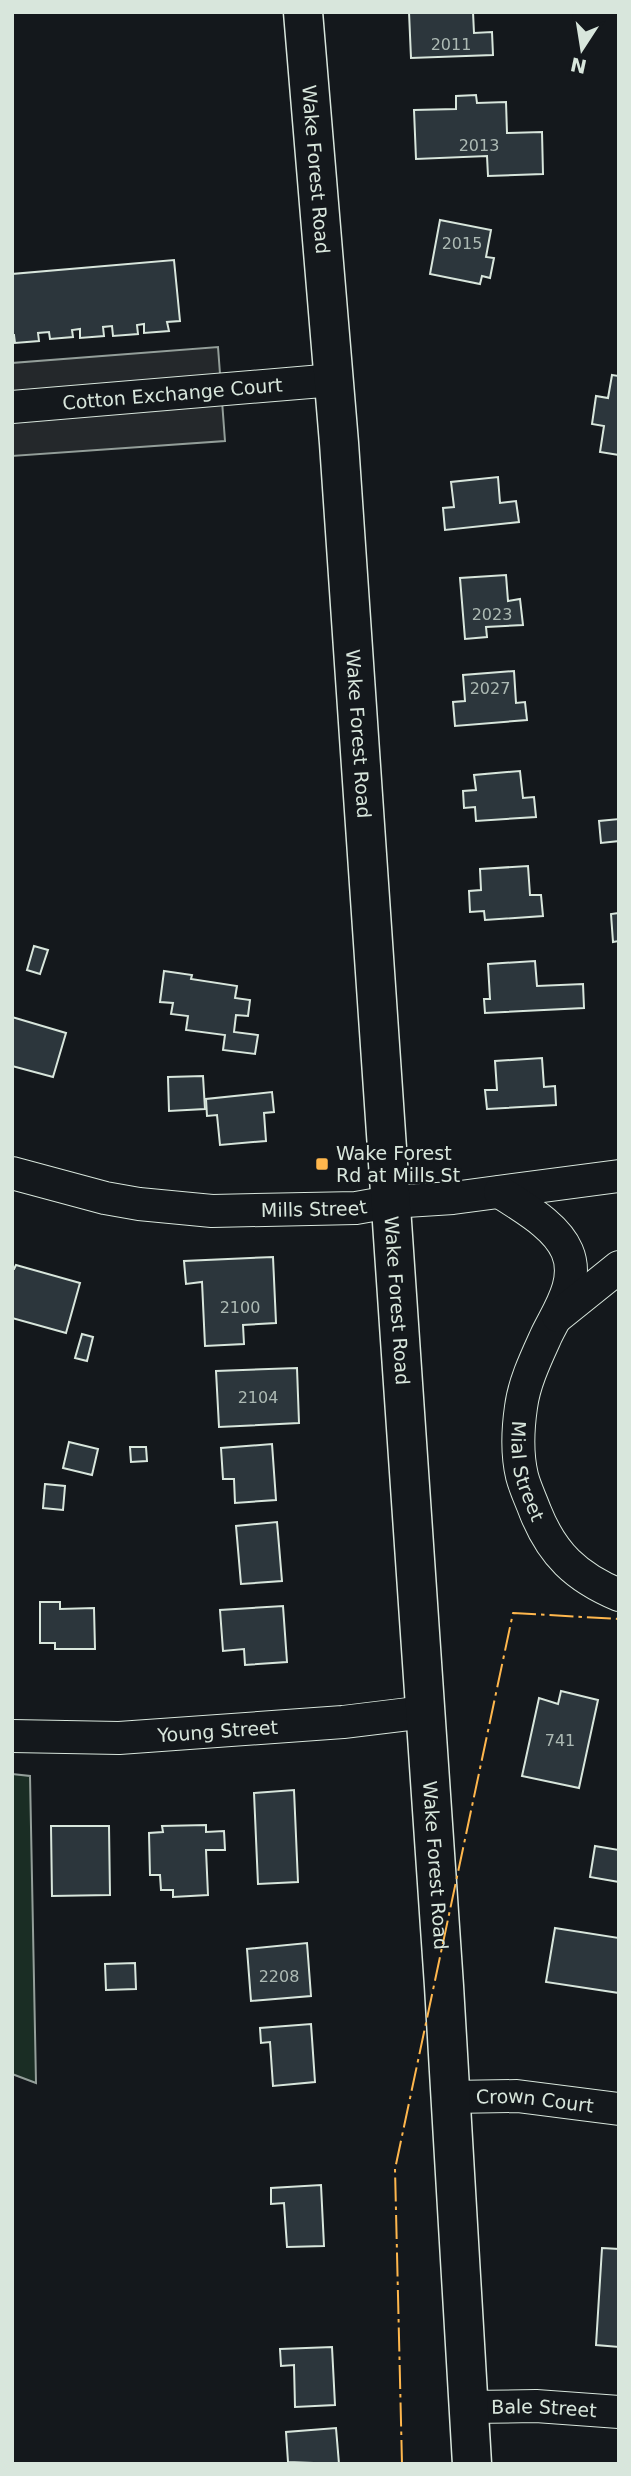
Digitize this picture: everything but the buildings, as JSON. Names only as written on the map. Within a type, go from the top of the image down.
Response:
[{"type":"main road","name":"Wake Forest Road","points":[[303,12],[334,380],[451,2097],[472,2464]]},
{"type":"street","name":"Cotton Exchange Court","points":[[12,407],[334,380]]},
{"type":"street","name":"Mills Street","points":[[12,1172],[105,1198],[212,1211],[356,1208],[619,1176]]},
{"type":"street","name":"Mial Street","points":[[500,1192],[545,1224],[557,1236],[568,1252],[570,1267],[569,1285],[557,1317],[534,1363],[521,1405],[521,1475],[545,1535],[567,1564],[619,1595]]},
{"type":"street","name":"Mial Street","points":[[557,1317],[619,1267]]},
{"type":"street","name":"Young Street","points":[[12,1736],[119,1738],[343,1722],[425,1712]]},
{"type":"street","name":"Crown Court","points":[[451,2097],[517,2096],[619,2109]]},
{"type":"street","name":"Bale Street","points":[[469,2407],[536,2406],[619,2412]]},
{"type":"green space","points":[[12,1774],[30,1776],[36,2083],[12,2074]]},
{"type":"shaded area","points":[[218,347],[225,441],[12,456],[12,363]]},
{"type":"power","points":[[402,2464],[395,2169],[513,1613],[619,1619]]},
{"type":"place","name":"Wake Forest Rd at Mills St","points":[[322,1164]]}]
